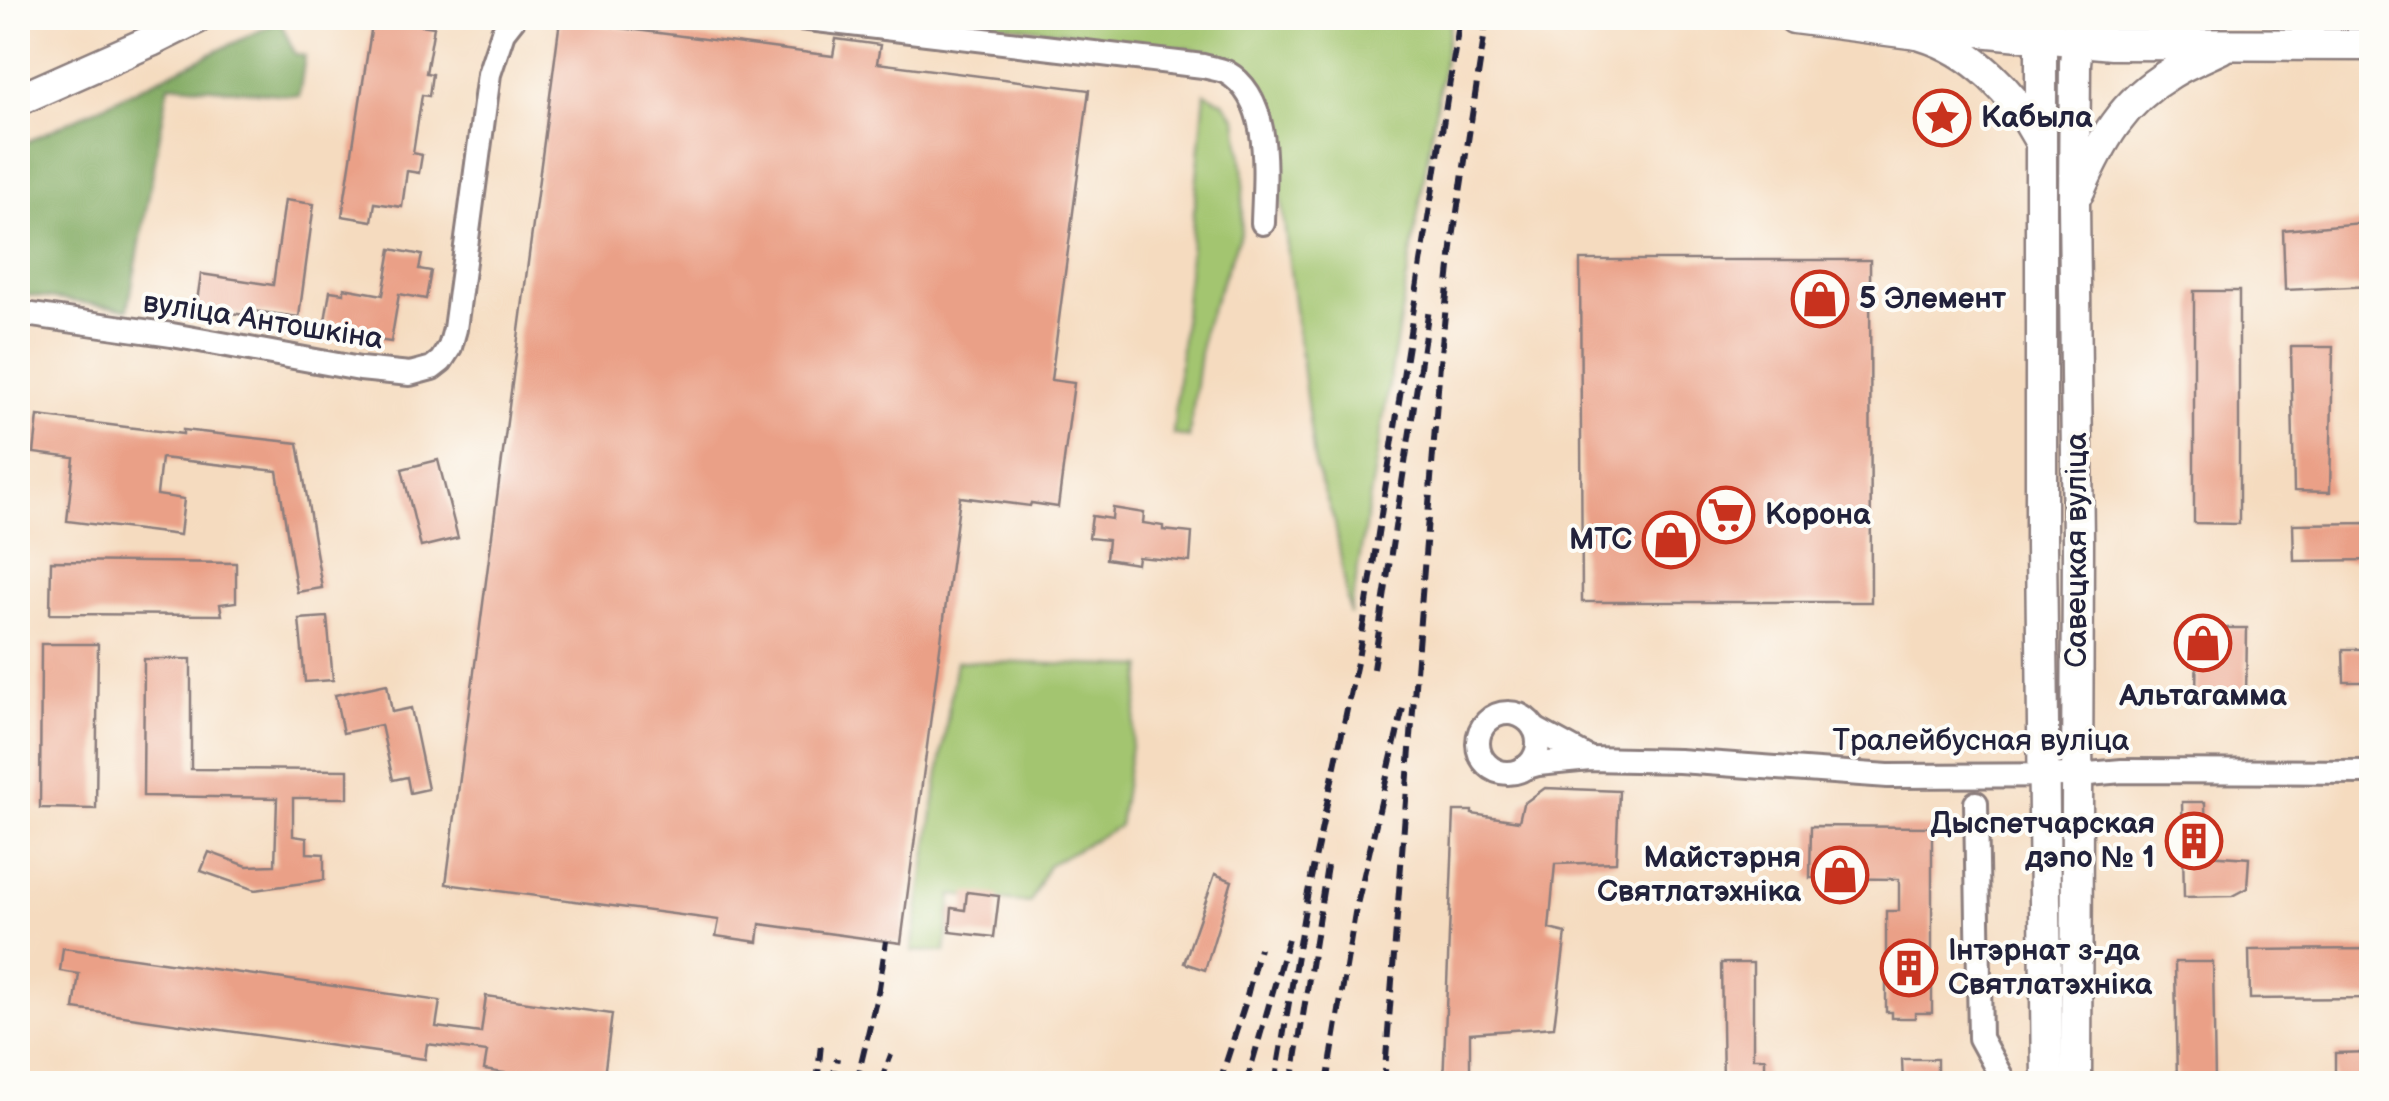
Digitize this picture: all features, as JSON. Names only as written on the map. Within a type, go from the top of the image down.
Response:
[{"type":"main road","points":[[18,100],[197,18]]},
{"type":"main road","points":[[1794,18],[1939,40],[1990,73],[2040,141]]},
{"type":"main road","points":[[1918,34],[2041,27],[2079,29],[2112,44],[2372,45]]},
{"type":"main road","name":"Савецкая вуліца","points":[[2041,27],[2047,1084]]},
{"type":"main road","name":"Савецкая вуліца","points":[[2076,1084],[2074,203],[2079,29]]},
{"type":"main road","points":[[2074,203],[2098,148],[2120,116],[2171,72],[2227,46]]},
{"type":"street","name":"вуліца Антошкіна","points":[[18,313],[360,369],[410,374],[432,368],[450,348],[455,329],[489,74],[503,32],[514,18]]},
{"type":"street","points":[[800,18],[1203,66],[1226,72],[1252,100],[1262,124],[1264,223]]},
{"type":"street","points":[[1498,714],[1526,718],[1535,730],[1538,744],[1534,758],[1524,768],[1510,773],[1496,770],[1479,753],[1479,734],[1486,722],[1498,714]]},
{"type":"street","name":"Тралейбусная вуліца","points":[[1535,730],[1590,759]]},
{"type":"street","name":"Тралейбусная вуліца","points":[[1524,768],[1590,759],[1679,761],[1888,776],[2043,776],[2122,770],[2372,772]]},
{"type":"street","points":[[1976,803],[1980,1038],[2002,1084]]},
{"type":"green space","points":[[955,18],[1451,18],[1350,615],[1335,523],[1315,467],[1270,112],[1257,84],[1211,52]]},
{"type":"green space","points":[[280,21],[295,54],[305,56],[299,96],[169,84],[128,309],[18,294],[18,146]]},
{"type":"green space","points":[[1205,93],[1223,102],[1237,119],[1244,176],[1241,232],[1203,330],[1189,438],[1173,434]]},
{"type":"green space","points":[[956,661],[1143,667],[1119,826],[1048,865],[1030,903],[952,895],[945,952],[912,951]]},
{"type":"building","points":[[373,18],[434,27],[426,73],[432,74],[429,96],[422,95],[413,153],[422,155],[419,173],[407,171],[402,207],[375,203],[372,221],[342,216]]},
{"type":"building","points":[[560,20],[833,56],[836,39],[880,45],[877,63],[1089,90],[1051,380],[1074,383],[1058,507],[960,497],[901,943],[760,924],[758,942],[716,936],[719,920],[446,884]]},
{"type":"building","points":[[285,200],[314,204],[299,317],[196,308],[201,274],[273,285]]},
{"type":"building","points":[[2372,222],[2372,286],[2285,290],[2283,230]]},
{"type":"building","points":[[391,249],[422,255],[419,269],[431,271],[426,299],[399,294],[391,342],[337,334],[339,323],[325,321],[330,291],[344,293],[344,288],[383,295]]},
{"type":"building","name":"Корона","points":[[1580,260],[1870,260],[1871,602],[1582,602]]},
{"type":"building","points":[[2194,291],[2239,291],[2239,524],[2194,523]]},
{"type":"building","points":[[2291,347],[2333,347],[2330,492],[2294,491]]},
{"type":"building","points":[[38,416],[298,443],[322,588],[297,592],[277,471],[161,458],[157,495],[184,499],[180,535],[67,521],[74,458],[34,453]]},
{"type":"building","points":[[438,460],[458,538],[421,547],[402,469]]},
{"type":"building","points":[[1113,508],[1144,513],[1143,523],[1163,526],[1163,530],[1192,533],[1190,562],[1138,557],[1137,564],[1106,559],[1108,540],[1089,538],[1092,516],[1112,519]]},
{"type":"building","points":[[2372,523],[2372,560],[2294,561],[2293,524]]},
{"type":"building","points":[[51,561],[236,563],[236,602],[220,604],[222,615],[50,614]]},
{"type":"building","points":[[327,617],[333,680],[305,682],[299,619]]},
{"type":"building","points":[[2197,628],[2247,628],[2246,699],[2196,698]]},
{"type":"building","points":[[41,644],[98,644],[96,809],[40,808]]},
{"type":"building","points":[[2343,649],[2372,649],[2372,682],[2344,682]]},
{"type":"building","points":[[144,659],[191,659],[191,769],[348,770],[348,798],[293,798],[293,836],[307,838],[307,853],[324,854],[324,880],[255,890],[201,871],[209,852],[247,866],[275,865],[277,798],[143,796]]},
{"type":"building","points":[[387,684],[392,712],[411,708],[428,789],[410,793],[407,777],[393,780],[381,725],[343,733],[335,695]]},
{"type":"building","points":[[1545,788],[1619,791],[1616,862],[1555,864],[1549,929],[1566,933],[1554,1027],[1470,1033],[1470,1084],[1443,1084],[1454,811],[1519,821],[1523,804]]},
{"type":"building","name":"Дыспетчарская дэпо № 1","points":[[2182,802],[2205,802],[2206,855],[2249,858],[2247,888],[2232,896],[2184,897]]},
{"type":"building","points":[[1811,826],[1932,827],[1932,1013],[1892,1018],[1892,1012],[1886,1012],[1886,911],[1899,911],[1899,879],[1810,878]]},
{"type":"building","points":[[1215,874],[1232,881],[1205,970],[1184,963]]},
{"type":"building","points":[[967,892],[999,896],[994,937],[950,932],[952,908],[965,910]]},
{"type":"building","points":[[63,948],[440,1001],[436,1027],[481,1033],[486,996],[612,1014],[603,1084],[577,1084],[484,1070],[487,1052],[427,1044],[425,1059],[74,1009],[79,974],[60,971]]},
{"type":"building","points":[[2372,949],[2372,998],[2250,999],[2249,950]]},
{"type":"building","points":[[2175,962],[2213,962],[2215,1084],[2177,1084]]},
{"type":"building","points":[[1721,963],[1753,963],[1753,1058],[1765,1058],[1765,1084],[1723,1084]]},
{"type":"building","points":[[2372,1052],[2372,1084],[2335,1084],[2335,1053]]},
{"type":"building","points":[[1902,1059],[1937,1059],[1937,1084],[1903,1084]]},
{"type":"railway","points":[[1275,1084],[1307,897],[1359,653],[1460,18]]},
{"type":"railway","points":[[1384,1084],[1440,363],[1453,238],[1487,18]]},
{"type":"railway","points":[[1373,669],[1429,309]]},
{"type":"railway","points":[[1327,1084],[1355,913],[1403,708]]},
{"type":"railway","points":[[1292,1084],[1327,866]]},
{"type":"railway","points":[[1246,1084],[1288,939]]},
{"type":"railway","points":[[856,1084],[886,941]]},
{"type":"railway","points":[[1219,1084],[1259,948]]},
{"type":"railway","points":[[817,1084],[821,1044]]},
{"type":"railway","points":[[880,1084],[891,1055]]},
{"type":"railway","points":[[832,1084],[837,1058]]},
{"type":"place","name":"Кабыла","points":[[1942,118]]},
{"type":"place","name":"5 Элемент","points":[[1820,299]]},
{"type":"place","name":"Корона","points":[[1726,515]]},
{"type":"place","name":"МТС","points":[[1671,540]]},
{"type":"place","name":"Альтагамма","points":[[2203,643]]},
{"type":"place","name":"Дыспетчарская дэпо № 1","points":[[2194,841]]},
{"type":"place","name":"Майстэрня Святлатэхніка","points":[[1840,875]]},
{"type":"place","name":"Інтэрнат з-да Святлатэхніка","points":[[1909,968]]}]
